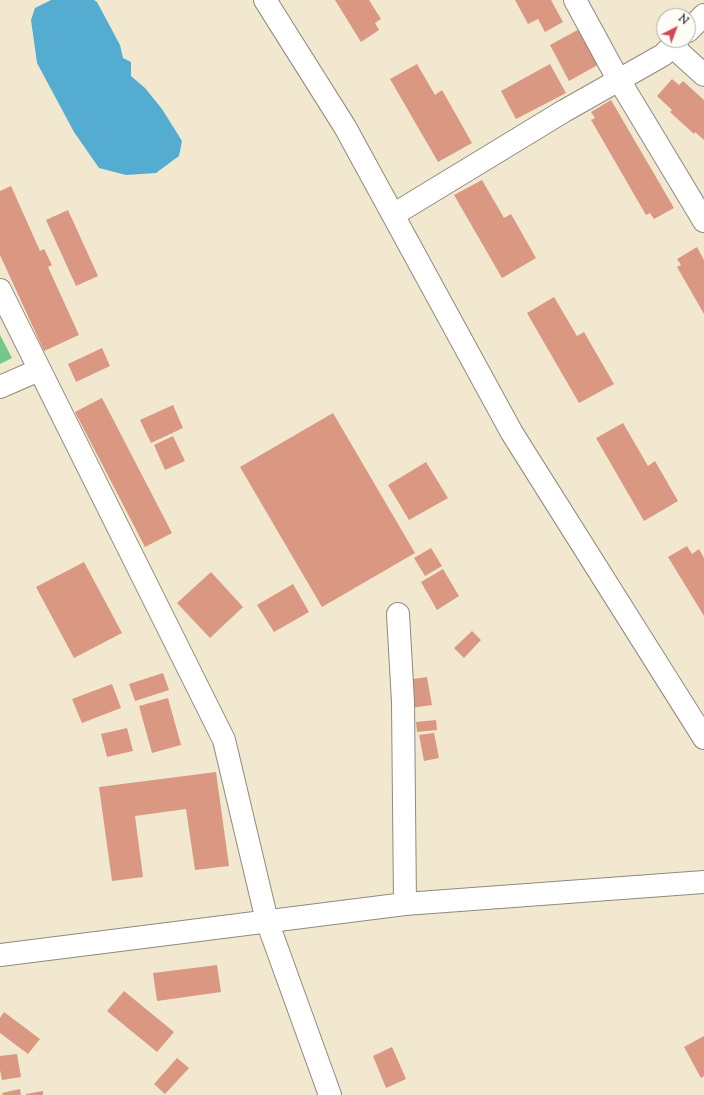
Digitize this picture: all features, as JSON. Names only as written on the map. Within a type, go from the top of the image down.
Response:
[{"type":"street","points":[[265,0],[344,127],[512,433],[704,738]]},
{"type":"street","points":[[575,0],[614,70],[704,221]]},
{"type":"street","points":[[696,22],[704,15]]},
{"type":"street","points":[[392,215],[564,111],[663,55],[670,48]]},
{"type":"street","points":[[680,48],[704,75]]},
{"type":"street","points":[[0,290],[224,740],[267,921],[330,1095]]},
{"type":"street","points":[[0,387],[39,370]]},
{"type":"street","points":[[398,614],[403,702],[405,904]]},
{"type":"street","points":[[0,955],[405,904],[704,882]]},
{"type":"green space","points":[[0,335],[12,358],[0,364]]},
{"type":"water","points":[[51,0],[94,0],[97,2],[120,45],[123,58],[131,62],[131,76],[145,88],[162,109],[182,141],[179,156],[156,173],[126,175],[99,168],[74,132],[37,63],[31,20],[35,8]]},
{"type":"building","points":[[335,0],[369,0],[381,19],[375,23],[379,30],[361,42]]},
{"type":"building","points":[[515,0],[551,0],[563,22],[545,32],[538,19],[528,24]]},
{"type":"building","points":[[583,27],[603,62],[569,81],[550,45]]},
{"type":"building","points":[[417,64],[435,95],[442,90],[472,143],[438,162],[390,79]]},
{"type":"building","points":[[550,64],[566,93],[516,119],[501,91]]},
{"type":"building","points":[[672,79],[679,85],[683,81],[704,100],[704,140],[695,132],[694,134],[670,112],[672,110],[657,96]]},
{"type":"building","points":[[611,100],[674,208],[654,219],[650,213],[646,215],[591,120],[595,118],[591,112]]},
{"type":"building","points":[[482,180],[504,218],[511,214],[536,258],[502,278],[454,195]]},
{"type":"building","points":[[11,186],[40,251],[44,249],[52,265],[48,267],[79,335],[44,351],[0,255],[0,191]]},
{"type":"building","points":[[68,210],[98,276],[76,286],[46,220]]},
{"type":"building","points":[[697,247],[704,260],[704,314],[677,267],[681,265],[677,259]]},
{"type":"building","points":[[554,297],[577,336],[584,332],[614,384],[579,403],[527,313]]},
{"type":"building","points":[[102,348],[110,366],[76,382],[68,364]]},
{"type":"building","points":[[102,398],[172,533],[145,547],[75,412]]},
{"type":"building","points":[[173,405],[183,428],[151,443],[140,420]]},
{"type":"building","points":[[333,413],[415,553],[322,607],[240,467]]},
{"type":"building","points":[[623,423],[648,466],[655,461],[678,501],[644,521],[596,438]]},
{"type":"building","points":[[173,436],[185,461],[165,470],[154,445]]},
{"type":"building","points":[[426,462],[448,498],[409,520],[388,485]]},
{"type":"building","points":[[687,546],[692,554],[699,549],[704,558],[704,616],[668,557]]},
{"type":"building","points":[[431,548],[442,566],[425,576],[414,558]]},
{"type":"building","points":[[84,562],[122,633],[74,658],[36,587]]},
{"type":"building","points":[[443,569],[459,596],[437,610],[421,582]]},
{"type":"building","points":[[211,572],[243,607],[210,638],[177,603]]},
{"type":"building","points":[[293,584],[309,612],[274,632],[257,605]]},
{"type":"building","points":[[472,631],[481,640],[464,658],[454,648]]},
{"type":"building","points":[[163,673],[169,690],[135,701],[129,684]]},
{"type":"building","points":[[427,677],[432,705],[411,708],[407,680]]},
{"type":"building","points":[[112,684],[121,708],[82,723],[72,699]]},
{"type":"building","points":[[168,698],[181,745],[152,753],[139,706]]},
{"type":"building","points":[[436,720],[437,730],[417,732],[416,722]]},
{"type":"building","points":[[127,728],[133,751],[107,757],[101,734]]},
{"type":"building","points":[[434,733],[439,758],[424,761],[419,735]]},
{"type":"building","points":[[216,772],[229,866],[195,870],[186,809],[135,816],[143,877],[112,881],[99,787]]},
{"type":"building","points":[[217,965],[221,992],[157,1001],[153,973]]},
{"type":"building","points":[[124,991],[174,1032],[157,1052],[107,1011]]},
{"type":"building","points":[[4,1012],[40,1039],[28,1054],[0,1033],[0,1018]]},
{"type":"building","points":[[704,1036],[704,1076],[701,1078],[684,1047]]},
{"type":"building","points":[[392,1047],[406,1079],[386,1088],[373,1056]]},
{"type":"building","points":[[17,1054],[21,1077],[2,1080],[0,1056]]},
{"type":"building","points":[[177,1058],[189,1068],[165,1094],[154,1084]]},
{"type":"building","points":[[20,1089],[21,1095],[3,1095],[2,1093]]},
{"type":"building","points":[[43,1091],[43,1095],[26,1095],[26,1094]]}]
